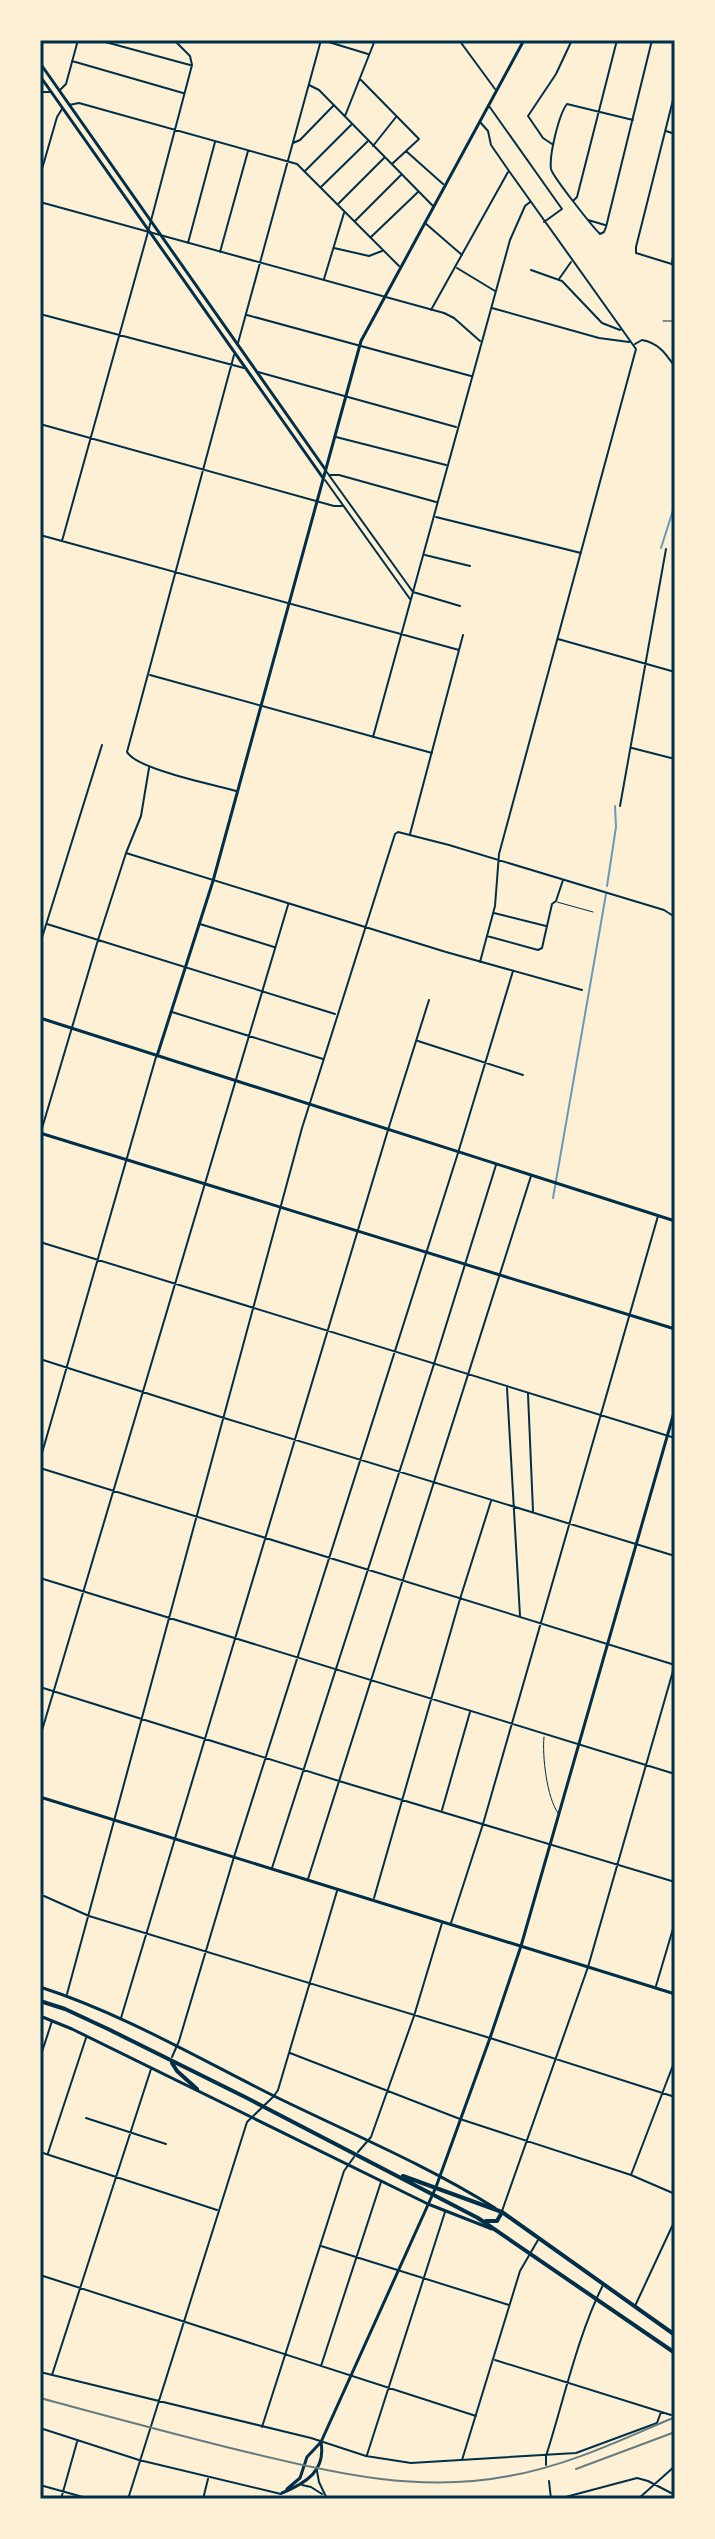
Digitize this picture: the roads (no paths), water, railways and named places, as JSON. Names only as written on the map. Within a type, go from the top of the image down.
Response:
[{"type":"main road","points":[[40,2001],[65,2009],[262,2106],[478,2218],[675,2353]]},
{"type":"main road","points":[[170,2061],[197,2089]]},
{"type":"main road","points":[[393,2172],[502,2212],[675,2335]]},
{"type":"main road","points":[[478,2218],[494,2223],[502,2212]]},
{"type":"street","points":[[59,91],[66,84],[78,40]]},
{"type":"street","points":[[98,40],[192,65]]},
{"type":"street","points":[[62,541],[192,65],[192,59],[174,40]]},
{"type":"street","points":[[237,344],[321,40],[369,55]]},
{"type":"street","points":[[345,116],[375,40]]},
{"type":"street","points":[[459,40],[496,89]]},
{"type":"street","points":[[40,1460],[157,1056],[213,881],[317,501],[328,473],[359,345],[524,40]]},
{"type":"street","points":[[553,144],[543,138],[528,116],[561,65],[572,40]]},
{"type":"street","points":[[574,200],[617,40]]},
{"type":"street","points":[[633,120],[565,104],[553,144],[553,174],[600,234],[607,225],[633,120],[652,40]]},
{"type":"street","points":[[72,61],[185,93]]},
{"type":"street","points":[[40,63],[413,592],[460,606]]},
{"type":"street","points":[[40,76],[410,600]]},
{"type":"street","points":[[361,80],[419,139],[391,165]]},
{"type":"street","points":[[308,84],[319,90],[433,206]]},
{"type":"street","points":[[40,92],[51,92]]},
{"type":"street","points":[[675,92],[636,253],[673,264],[675,248]]},
{"type":"street","points":[[69,105],[79,103],[297,164],[400,267]]},
{"type":"street","points":[[292,144],[300,140],[334,105]]},
{"type":"street","points":[[488,105],[562,209],[544,222]]},
{"type":"street","points":[[40,176],[57,117],[63,109]]},
{"type":"street","points":[[373,146],[397,116]]},
{"type":"street","points":[[480,122],[488,131],[491,145],[544,222],[634,345],[635,355],[498,860],[494,913],[480,962]]},
{"type":"street","points":[[305,171],[352,124]]},
{"type":"street","points":[[666,131],[675,134]]},
{"type":"street","points":[[188,243],[215,141]]},
{"type":"street","points":[[321,188],[368,141]]},
{"type":"street","points":[[220,252],[248,150]]},
{"type":"street","points":[[406,151],[444,185]]},
{"type":"street","points":[[337,205],[384,158]]},
{"type":"street","points":[[431,310],[509,171]]},
{"type":"street","points":[[354,221],[401,175]]},
{"type":"street","points":[[371,238],[418,192]]},
{"type":"street","points":[[373,737],[495,291],[510,240],[530,201]]},
{"type":"street","points":[[40,202],[451,316],[481,342]]},
{"type":"street","points":[[324,281],[344,212]]},
{"type":"street","points":[[587,220],[607,225]]},
{"type":"street","points":[[424,223],[462,255]]},
{"type":"street","points":[[333,248],[373,256],[383,251]]},
{"type":"street","points":[[559,279],[572,261]]},
{"type":"street","points":[[456,267],[495,291]]},
{"type":"street","points":[[531,270],[559,279],[602,323],[621,330]]},
{"type":"street","points":[[491,307],[599,338],[630,342]]},
{"type":"street","points":[[40,314],[246,369]]},
{"type":"street","points":[[246,315],[471,376]]},
{"type":"street","points":[[634,345],[642,340],[653,343],[675,367]]},
{"type":"street","points":[[235,353],[128,756],[150,767],[237,792]]},
{"type":"street","points":[[256,371],[458,428]]},
{"type":"street","points":[[40,424],[342,506]]},
{"type":"street","points":[[335,436],[447,465]]},
{"type":"street","points":[[328,473],[438,503]]},
{"type":"street","points":[[434,516],[581,553]]},
{"type":"street","points":[[40,535],[459,650]]},
{"type":"street","points":[[620,806],[666,549]]},
{"type":"street","points":[[424,555],[470,566]]},
{"type":"street","points":[[410,834],[463,635]]},
{"type":"street","points":[[557,639],[675,672]]},
{"type":"street","points":[[149,675],[432,753]]},
{"type":"street","points":[[40,944],[102,745]]},
{"type":"street","points":[[631,747],[675,759]]},
{"type":"street","points":[[150,767],[141,816],[98,940],[40,1134],[675,1329]]},
{"type":"street","points":[[66,1995],[310,1104],[396,832],[563,879],[674,916]]},
{"type":"street","points":[[126,853],[288,905],[582,990]]},
{"type":"street","points":[[487,936],[538,950],[542,948],[552,904],[556,901],[563,879]]},
{"type":"street","points":[[675,899],[675,924]]},
{"type":"street","points":[[40,1737],[288,905]]},
{"type":"street","points":[[494,913],[547,926]]},
{"type":"street","points":[[47,924],[337,1014]]},
{"type":"street","points":[[199,924],[274,947]]},
{"type":"street","points":[[170,2061],[513,971]]},
{"type":"street","points":[[121,2019],[429,1000]]},
{"type":"street","points":[[171,1012],[324,1059]]},
{"type":"street","points":[[40,1018],[675,1221]]},
{"type":"street","points":[[416,1041],[523,1075]]},
{"type":"street","points":[[272,1869],[496,1164]]},
{"type":"street","points":[[308,1880],[531,1176]]},
{"type":"street","points":[[451,1924],[483,1824],[658,1216]]},
{"type":"street","points":[[40,1242],[675,1438]]},
{"type":"street","points":[[40,1359],[675,1556]]},
{"type":"street","points":[[507,1387],[520,1616]]},
{"type":"street","points":[[528,1394],[533,1512]]},
{"type":"street","points":[[281,2496],[300,2478],[307,2457],[321,2442],[440,2176],[521,1946],[675,1409]]},
{"type":"street","points":[[40,1468],[675,1664],[588,1967],[502,2212],[440,2176],[177,2046],[66,1995],[40,1987]]},
{"type":"street","points":[[373,1900],[491,1500]]},
{"type":"street","points":[[40,1578],[675,1774]]},
{"type":"street","points":[[40,1687],[675,1882]]},
{"type":"street","points":[[442,1811],[471,1711]]},
{"type":"street","points":[[40,1797],[675,1994]]},
{"type":"street","points":[[128,2499],[247,2122],[274,2096],[337,1890]]},
{"type":"street","points":[[44,1896],[89,1916],[675,2097]]},
{"type":"street","points":[[262,2427],[348,2164],[368,2141],[414,2016],[442,1922]]},
{"type":"street","points":[[656,1988],[675,1922]]},
{"type":"street","points":[[40,2016],[197,2089],[445,2212],[493,2229]]},
{"type":"street","points":[[40,2058],[52,2020]]},
{"type":"street","points":[[48,2155],[87,2036]]},
{"type":"street","points":[[289,2053],[460,2119],[631,2175],[675,2194]]},
{"type":"street","points":[[631,2175],[675,2060]]},
{"type":"street","points":[[52,2375],[151,2068]]},
{"type":"street","points":[[86,2118],[166,2144]]},
{"type":"street","points":[[40,2152],[219,2211]]},
{"type":"street","points":[[321,2367],[381,2181]]},
{"type":"street","points":[[366,2456],[445,2212]]},
{"type":"street","points":[[634,2307],[675,2220]]},
{"type":"street","points":[[462,2461],[520,2271],[539,2239]]},
{"type":"street","points":[[320,2245],[510,2305]]},
{"type":"street","points":[[40,2275],[476,2416]]},
{"type":"street","points":[[546,2465],[546,2456],[595,2300],[603,2285]]},
{"type":"street","points":[[494,2360],[671,2415]]},
{"type":"street","points":[[40,2372],[366,2456],[411,2463],[581,2452],[657,2423],[661,2412]]},
{"type":"street","points":[[40,2428],[139,2460],[281,2496],[310,2480],[317,2469],[321,2442]]},
{"type":"street","points":[[61,2499],[77,2440]]},
{"type":"street","points":[[638,2499],[675,2466]]},
{"type":"street","points":[[317,2469],[319,2482],[328,2499]]},
{"type":"street","points":[[203,2499],[208,2478]]},
{"type":"street","points":[[558,2499],[632,2479],[643,2479],[675,2495]]},
{"type":"street","points":[[549,2481],[551,2499]]},
{"type":"street","points":[[40,2485],[90,2499]]},
{"type":"street","points":[[302,2485],[316,2489],[328,2499]]},
{"type":"lane","points":[[663,321],[675,321]]},
{"type":"lane","points":[[556,901],[593,912]]},
{"type":"lane","points":[[544,1734],[543,1753],[553,1804],[559,1814]]},
{"type":"waterway","points":[[661,548],[675,504]]},
{"type":"waterway","points":[[607,886],[616,827],[615,806]]},
{"type":"waterway","points":[[553,1198],[606,894]]},
{"type":"railway","points":[[40,2398],[283,2461],[379,2479],[444,2483],[531,2472],[594,2451],[675,2417]]},
{"type":"railway","points":[[576,2469],[675,2432]]}]
